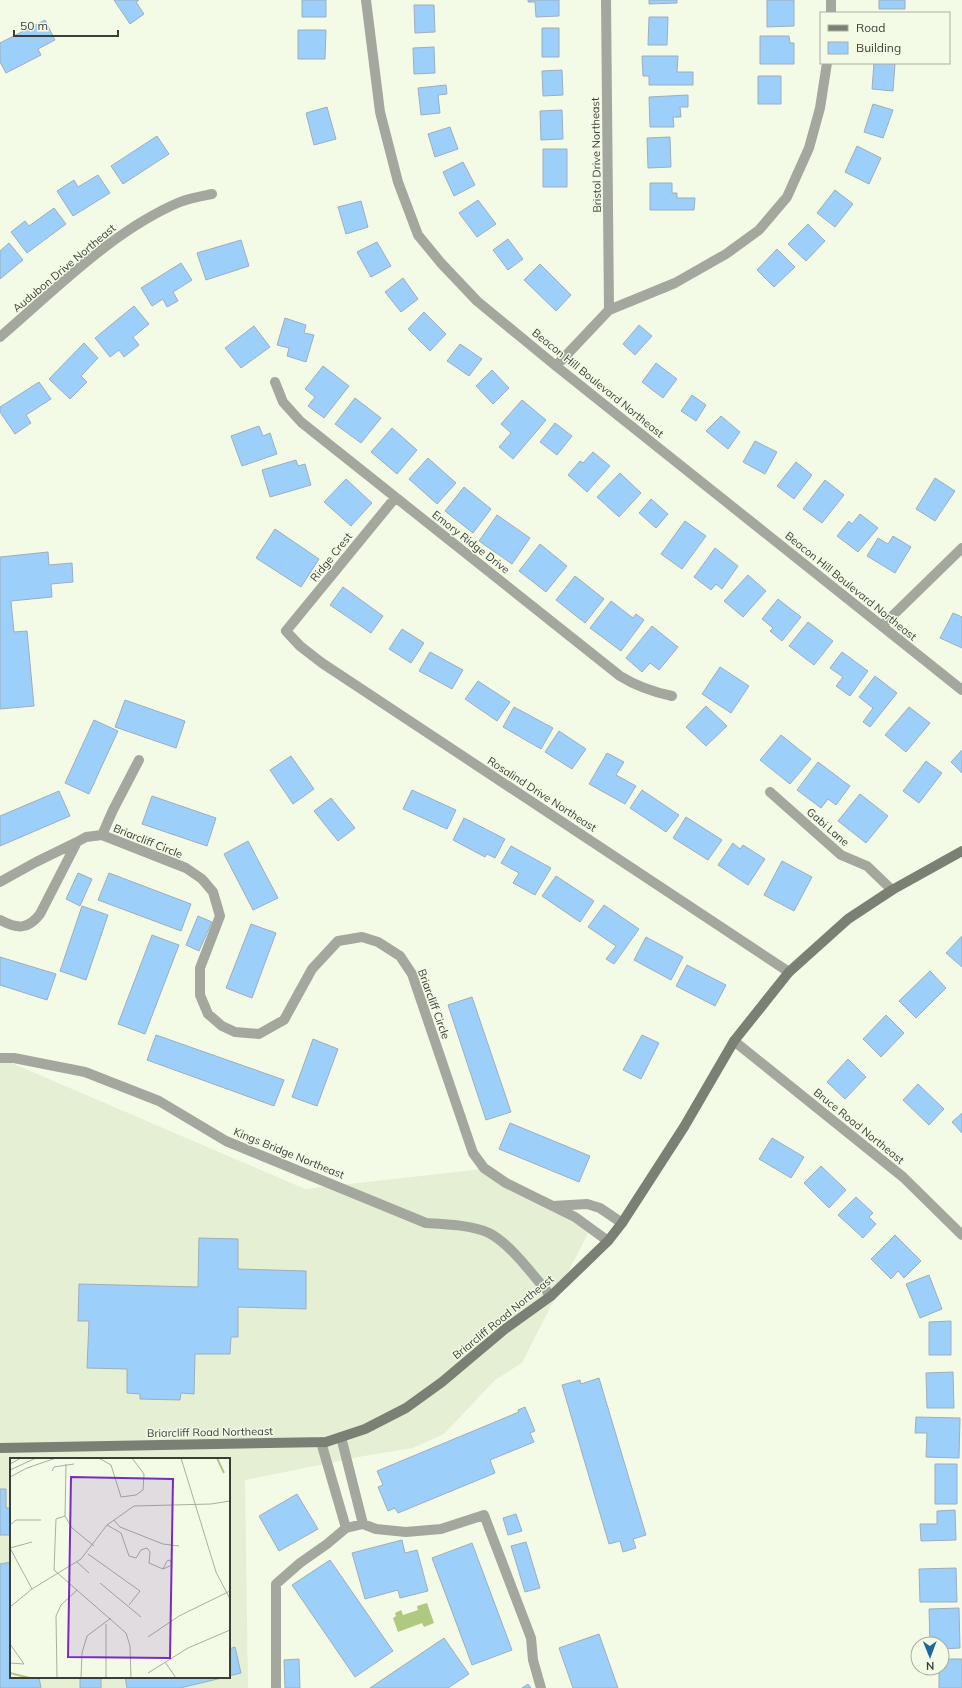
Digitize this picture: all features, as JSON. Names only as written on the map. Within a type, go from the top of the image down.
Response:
[{"type":"main road","name":"Briarcliff Road Northeast","points":[[0,1448],[321,1442],[365,1429],[406,1408],[442,1382],[505,1329],[551,1296],[608,1241],[622,1223],[684,1127],[734,1041],[789,972],[848,919],[892,890],[962,851]]},
{"type":"street","name":"Beacon Hill Boulevard Northeast","points":[[366,0],[380,112],[398,182],[418,235],[441,263],[478,301],[556,366],[962,690]]},
{"type":"street","name":"Bristol Drive Northeast","points":[[606,0],[609,310]]},
{"type":"street","points":[[831,0],[831,12]]},
{"type":"street","points":[[556,366],[609,310],[675,283],[726,254],[759,230],[787,197],[808,148],[820,108],[827,64]]},
{"type":"street","name":"Audubon Drive Northeast","points":[[0,337],[121,236],[150,217],[181,201],[212,194]]},
{"type":"street","name":"Emory Ridge Drive","points":[[275,382],[283,402],[301,422],[620,676],[632,683],[658,693],[672,696]]},
{"type":"street","name":"Ridge Crest","points":[[286,631],[395,498]]},
{"type":"street","points":[[882,626],[962,548]]},
{"type":"street","name":"Rosalind Drive Northeast","points":[[286,631],[300,646],[322,664],[789,972]]},
{"type":"street","points":[[102,835],[139,760]]},
{"type":"street","name":"Gabi Lane","points":[[770,792],[841,855],[867,866],[892,890]]},
{"type":"street","name":"Briarcliff Circle","points":[[0,882],[86,837],[102,835],[186,868],[202,879],[213,892],[220,916],[200,968],[200,995],[208,1014],[222,1026],[235,1032],[259,1034],[284,1020],[312,969],[338,941],[362,937],[378,942],[400,956],[412,974],[473,1154],[484,1168],[506,1183],[575,1217],[608,1241]]},
{"type":"street","points":[[0,920],[12,927],[28,925],[35,921],[77,842]]},
{"type":"street","name":"Bruce Road Northeast","points":[[734,1041],[903,1176],[962,1235]]},
{"type":"street","name":"Kings Bridge Northeast","points":[[0,1058],[14,1058],[85,1072],[159,1101],[226,1141],[426,1222],[456,1224],[488,1233],[508,1245],[551,1296]]},
{"type":"street","name":"Briarcliff Circle","points":[[553,1206],[587,1204],[600,1208],[622,1223]]},
{"type":"street","points":[[340,1437],[363,1524]]},
{"type":"street","points":[[321,1442],[346,1528]]},
{"type":"street","points":[[337,1498],[355,1493]]},
{"type":"street","points":[[276,1688],[276,1584],[300,1564],[328,1544],[346,1528],[363,1524],[376,1529],[406,1532],[441,1529],[484,1515],[531,1638],[533,1660],[541,1688]]},
{"type":"shaded area","points":[[0,1058],[305,1189],[483,1169],[592,1225],[522,1363],[495,1380],[444,1434],[413,1448],[364,1456],[245,1480],[248,1688],[0,1688]]},
{"type":"shaded area","points":[[427,1603],[434,1623],[424,1627],[422,1623],[398,1632],[393,1618],[396,1616],[395,1613],[401,1610],[403,1615],[418,1610],[417,1606]]},
{"type":"building","points":[[114,0],[139,0],[136,2],[144,14],[130,24]]},
{"type":"building","points":[[302,0],[326,0],[326,17],[302,17]]},
{"type":"building","points":[[528,0],[559,0],[559,16],[536,17],[535,2],[528,2]]},
{"type":"building","points":[[649,0],[677,0],[677,3],[649,4]]},
{"type":"building","points":[[767,0],[794,0],[794,26],[767,27]]},
{"type":"building","points":[[879,0],[905,0],[905,9],[879,9]]},
{"type":"building","points":[[414,5],[434,5],[435,32],[415,33]]},
{"type":"building","points":[[649,17],[668,17],[667,45],[648,45]]},
{"type":"building","points":[[45,20],[55,40],[38,49],[41,55],[6,73],[0,62],[0,43]]},
{"type":"building","points":[[542,28],[559,28],[559,57],[542,57]]},
{"type":"building","points":[[298,30],[326,30],[325,59],[298,59]]},
{"type":"building","points":[[760,36],[789,36],[790,43],[794,43],[794,64],[760,64]]},
{"type":"building","points":[[434,47],[435,73],[414,74],[413,48]]},
{"type":"building","points":[[642,56],[678,56],[677,72],[693,72],[693,85],[649,85],[649,76],[643,76]]},
{"type":"building","points":[[874,64],[895,64],[893,91],[872,89]]},
{"type":"building","points":[[562,70],[563,95],[543,96],[542,71]]},
{"type":"building","points":[[758,76],[781,76],[781,104],[758,104]]},
{"type":"building","points":[[446,85],[447,94],[438,95],[440,113],[421,115],[418,88]]},
{"type":"building","points":[[688,95],[688,107],[680,107],[681,117],[673,117],[674,127],[650,127],[649,97]]},
{"type":"building","points":[[873,104],[893,110],[883,138],[864,132]]},
{"type":"building","points":[[327,107],[336,139],[314,145],[306,113]]},
{"type":"building","points":[[562,110],[563,139],[541,140],[540,111]]},
{"type":"building","points":[[450,127],[458,149],[435,157],[428,134]]},
{"type":"building","points":[[157,136],[169,154],[123,184],[111,166]]},
{"type":"building","points":[[670,137],[671,167],[648,168],[647,138]]},
{"type":"building","points":[[857,146],[881,158],[869,184],[845,172]]},
{"type":"building","points":[[543,149],[567,149],[567,187],[543,187]]},
{"type":"building","points":[[463,162],[475,185],[454,196],[443,172]]},
{"type":"building","points":[[98,175],[110,193],[73,216],[57,191],[74,180],[78,187]]},
{"type":"building","points":[[650,183],[672,183],[672,193],[677,193],[677,198],[695,198],[694,210],[650,210]]},
{"type":"building","points":[[835,190],[853,204],[835,227],[817,213]]},
{"type":"building","points":[[478,200],[496,224],[477,237],[459,213]]},
{"type":"building","points":[[361,201],[368,227],[346,234],[338,207]]},
{"type":"building","points":[[54,208],[66,224],[27,253],[11,232],[25,221],[29,226]]},
{"type":"building","points":[[808,224],[825,241],[806,261],[788,244]]},
{"type":"building","points":[[508,239],[523,259],[508,270],[493,250]]},
{"type":"building","points":[[241,240],[249,266],[206,280],[197,253]]},
{"type":"building","points":[[377,242],[391,266],[371,277],[357,252]]},
{"type":"building","points":[[9,243],[23,260],[0,279],[0,251]]},
{"type":"building","points":[[777,249],[795,267],[774,287],[757,270]]},
{"type":"building","points":[[181,263],[192,280],[173,292],[178,301],[167,307],[163,299],[152,306],[141,288]]},
{"type":"building","points":[[540,264],[571,295],[556,311],[524,280]]},
{"type":"building","points":[[403,278],[418,299],[401,312],[385,292]]},
{"type":"building","points":[[134,306],[149,324],[133,337],[139,345],[124,357],[119,350],[110,357],[95,338]]},
{"type":"building","points":[[424,312],[446,334],[430,351],[408,329]]},
{"type":"building","points":[[285,318],[306,325],[304,333],[314,335],[306,362],[287,356],[289,348],[277,345]]},
{"type":"building","points":[[639,325],[652,336],[635,355],[623,344]]},
{"type":"building","points":[[254,326],[270,347],[241,368],[225,348]]},
{"type":"building","points":[[84,343],[98,358],[81,376],[87,382],[70,399],[49,379]]},
{"type":"building","points":[[460,344],[482,359],[469,376],[447,361]]},
{"type":"building","points":[[656,363],[677,379],[663,398],[642,382]]},
{"type":"building","points":[[323,366],[349,386],[324,418],[308,406],[315,397],[305,389]]},
{"type":"building","points":[[492,370],[509,388],[493,404],[476,386]]},
{"type":"building","points":[[39,382],[51,399],[26,415],[31,423],[15,434],[0,412],[0,407]]},
{"type":"building","points":[[692,395],[706,405],[696,421],[681,411]]},
{"type":"building","points":[[355,398],[381,418],[361,443],[335,424]]},
{"type":"building","points":[[522,400],[546,420],[513,459],[499,447],[511,433],[501,424]]},
{"type":"building","points":[[721,416],[740,432],[728,449],[706,431]]},
{"type":"building","points":[[555,423],[572,436],[557,455],[540,442]]},
{"type":"building","points":[[259,426],[263,436],[270,433],[277,454],[242,466],[231,436]]},
{"type":"building","points":[[392,428],[417,450],[397,474],[371,452]]},
{"type":"building","points":[[755,441],[777,452],[765,474],[743,462]]},
{"type":"building","points":[[593,452],[610,466],[587,492],[568,475],[580,461],[583,463]]},
{"type":"building","points":[[428,458],[456,483],[437,504],[409,479]]},
{"type":"building","points":[[296,460],[298,466],[305,464],[311,485],[270,497],[262,470]]},
{"type":"building","points":[[796,462],[812,475],[794,499],[777,486]]},
{"type":"building","points":[[620,473],[641,493],[619,517],[597,497]]},
{"type":"building","points":[[935,478],[955,491],[935,521],[916,509]]},
{"type":"building","points":[[346,479],[372,503],[351,526],[324,502]]},
{"type":"building","points":[[825,480],[844,495],[822,523],[803,509]]},
{"type":"building","points":[[464,487],[491,509],[473,533],[445,511]]},
{"type":"building","points":[[651,499],[668,514],[656,528],[639,513]]},
{"type":"building","points":[[860,514],[878,528],[858,552],[837,536],[849,521],[852,524]]},
{"type":"building","points":[[497,515],[530,538],[512,564],[479,541]]},
{"type":"building","points":[[685,521],[706,536],[682,569],[661,554]]},
{"type":"building","points":[[275,529],[319,559],[301,587],[256,558]]},
{"type":"building","points":[[893,536],[911,547],[895,573],[867,556],[878,538],[888,544]]},
{"type":"building","points":[[540,544],[567,566],[546,592],[519,571]]},
{"type":"building","points":[[715,548],[738,566],[722,589],[716,584],[711,590],[694,577]]},
{"type":"building","points":[[48,552],[49,565],[72,563],[73,582],[51,584],[52,597],[11,601],[14,632],[27,631],[34,706],[0,709],[0,557]]},
{"type":"building","points":[[748,575],[766,591],[743,617],[724,601]]},
{"type":"building","points":[[575,576],[604,599],[585,623],[556,600]]},
{"type":"building","points":[[343,587],[383,616],[371,633],[330,605]]},
{"type":"building","points":[[778,599],[801,617],[782,641],[770,631],[773,628],[762,619]]},
{"type":"building","points":[[611,601],[633,618],[636,614],[644,620],[621,651],[590,628]]},
{"type":"building","points":[[953,613],[962,617],[962,648],[940,638]]},
{"type":"building","points":[[808,622],[833,641],[814,665],[789,646]]},
{"type":"building","points":[[652,626],[678,647],[659,670],[650,663],[642,672],[626,658]]},
{"type":"building","points":[[402,629],[424,643],[411,663],[389,649]]},
{"type":"building","points":[[430,652],[463,670],[452,689],[419,671]]},
{"type":"building","points":[[842,652],[868,671],[850,696],[836,686],[843,677],[830,668]]},
{"type":"building","points":[[720,667],[749,686],[731,713],[702,694]]},
{"type":"building","points":[[875,676],[897,693],[870,727],[863,722],[873,708],[859,697]]},
{"type":"building","points":[[478,681],[510,702],[497,721],[465,699]]},
{"type":"building","points":[[125,700],[185,721],[176,748],[115,727]]},
{"type":"building","points":[[706,706],[727,726],[706,746],[686,727]]},
{"type":"building","points":[[514,707],[553,728],[541,749],[503,727]]},
{"type":"building","points":[[909,707],[930,723],[906,752],[885,735]]},
{"type":"building","points":[[94,720],[118,731],[89,794],[65,783]]},
{"type":"building","points":[[559,731],[586,749],[572,769],[545,752]]},
{"type":"building","points":[[781,735],[811,759],[790,784],[760,760]]},
{"type":"building","points":[[962,750],[962,773],[951,762]]},
{"type":"building","points":[[607,753],[624,762],[616,775],[636,786],[625,804],[589,784]]},
{"type":"building","points":[[291,756],[314,789],[293,804],[270,770]]},
{"type":"building","points":[[926,761],[942,773],[919,803],[903,791]]},
{"type":"building","points":[[818,762],[850,786],[836,805],[828,799],[821,808],[797,790]]},
{"type":"building","points":[[412,790],[456,810],[447,829],[403,809]]},
{"type":"building","points":[[642,790],[679,815],[666,832],[630,808]]},
{"type":"building","points":[[59,791],[70,816],[0,846],[0,816]]},
{"type":"building","points":[[860,794],[888,816],[866,843],[838,821]]},
{"type":"building","points":[[152,796],[216,818],[207,846],[142,824]]},
{"type":"building","points":[[331,798],[355,828],[338,841],[314,811]]},
{"type":"building","points":[[686,817],[722,840],[708,860],[673,838]]},
{"type":"building","points":[[464,818],[505,839],[495,858],[487,854],[485,857],[453,840]]},
{"type":"building","points":[[248,841],[278,898],[253,910],[224,854]]},
{"type":"building","points":[[733,843],[740,849],[743,845],[765,859],[748,885],[718,865]]},
{"type":"building","points":[[511,846],[551,868],[535,895],[513,883],[519,873],[501,863]]},
{"type":"building","points":[[782,861],[812,877],[794,911],[764,895]]},
{"type":"building","points":[[78,873],[92,879],[80,906],[66,899]]},
{"type":"building","points":[[109,873],[191,904],[181,931],[98,900]]},
{"type":"building","points":[[556,876],[594,901],[580,922],[542,896]]},
{"type":"building","points":[[604,905],[639,929],[614,964],[606,959],[616,946],[588,927]]},
{"type":"building","points":[[82,906],[108,915],[86,980],[60,971]]},
{"type":"building","points":[[198,916],[212,922],[199,951],[186,945]]},
{"type":"building","points":[[251,924],[276,933],[252,998],[226,988]]},
{"type":"building","points":[[152,935],[179,945],[145,1034],[118,1024]]},
{"type":"building","points":[[962,936],[962,967],[946,953]]},
{"type":"building","points":[[646,937],[683,957],[671,980],[634,960]]},
{"type":"building","points":[[0,957],[56,974],[47,1000],[0,985]]},
{"type":"building","points":[[687,965],[726,985],[715,1006],[676,986]]},
{"type":"building","points":[[930,971],[946,988],[916,1018],[899,1001]]},
{"type":"building","points":[[472,997],[511,1112],[486,1120],[448,1005]]},
{"type":"building","points":[[886,1015],[904,1033],[881,1057],[863,1039]]},
{"type":"building","points":[[156,1035],[284,1080],[274,1106],[147,1060]]},
{"type":"building","points":[[642,1035],[659,1043],[641,1079],[623,1070]]},
{"type":"building","points":[[313,1039],[338,1049],[317,1106],[292,1097]]},
{"type":"building","points":[[848,1059],[866,1077],[845,1099],[827,1082]]},
{"type":"building","points":[[918,1084],[944,1109],[929,1125],[903,1100]]},
{"type":"building","points":[[962,1113],[962,1133],[952,1122]]},
{"type":"building","points":[[510,1123],[590,1156],[579,1182],[499,1149]]},
{"type":"building","points":[[772,1138],[804,1157],[791,1178],[759,1159]]},
{"type":"building","points":[[821,1166],[846,1190],[829,1208],[804,1183]]},
{"type":"building","points":[[856,1197],[873,1213],[869,1217],[876,1224],[863,1238],[838,1215]]},
{"type":"building","points":[[895,1235],[921,1261],[904,1278],[898,1271],[891,1279],[871,1259]]},
{"type":"building","points":[[199,1238],[238,1239],[238,1269],[306,1271],[306,1309],[238,1307],[238,1337],[231,1337],[230,1354],[195,1354],[194,1394],[181,1393],[180,1400],[140,1399],[140,1394],[127,1393],[127,1369],[87,1368],[89,1321],[78,1321],[79,1284],[198,1287]]},
{"type":"building","points":[[929,1275],[942,1309],[920,1318],[906,1284]]},
{"type":"building","points":[[951,1321],[951,1355],[929,1355],[929,1322]]},
{"type":"building","points":[[953,1372],[954,1408],[927,1408],[926,1373]]},
{"type":"building","points":[[599,1378],[646,1535],[633,1539],[636,1548],[623,1552],[620,1541],[609,1544],[562,1385],[580,1380],[581,1384]]},
{"type":"building","points":[[525,1407],[535,1431],[530,1433],[534,1442],[490,1460],[495,1473],[398,1513],[395,1508],[388,1511],[378,1487],[383,1485],[377,1471],[519,1412],[518,1410]]},
{"type":"building","points":[[916,1417],[960,1418],[959,1458],[926,1457],[927,1433],[915,1433]]},
{"type":"building","points":[[935,1464],[957,1464],[957,1504],[935,1504]]},
{"type":"building","points":[[0,1489],[6,1489],[6,1508],[10,1508],[10,1535],[0,1535]]},
{"type":"building","points":[[297,1494],[318,1529],[279,1551],[259,1516]]},
{"type":"building","points":[[955,1510],[956,1540],[921,1541],[920,1524],[937,1524],[937,1511]]},
{"type":"building","points":[[516,1514],[522,1531],[508,1535],[503,1518]]},
{"type":"building","points":[[402,1540],[405,1553],[417,1550],[428,1591],[400,1598],[398,1590],[365,1599],[352,1553]]},
{"type":"building","points":[[526,1542],[540,1588],[525,1592],[511,1546]]},
{"type":"building","points":[[472,1543],[512,1650],[472,1665],[432,1558]]},
{"type":"building","points":[[330,1560],[393,1651],[355,1677],[292,1585]]},
{"type":"building","points":[[10,1562],[10,1678],[39,1678],[41,1688],[0,1688],[0,1564]]},
{"type":"building","points":[[956,1568],[957,1602],[920,1602],[919,1569]]},
{"type":"building","points":[[959,1608],[960,1648],[950,1649],[950,1636],[930,1636],[929,1609]]},
{"type":"building","points":[[599,1634],[618,1688],[573,1688],[559,1648]]},
{"type":"building","points":[[444,1638],[469,1674],[448,1688],[370,1688]]},
{"type":"building","points":[[235,1647],[241,1673],[230,1676],[230,1649]]},
{"type":"building","points":[[299,1659],[300,1688],[285,1688],[284,1660]]},
{"type":"building","points":[[950,1659],[962,1659],[962,1688],[939,1688],[939,1676],[950,1676]]},
{"type":"building","points":[[80,1678],[101,1678],[101,1688],[80,1688]]},
{"type":"building","points":[[125,1678],[222,1678],[180,1688],[127,1688]]},
{"type":"building","points":[[528,1684],[531,1688],[522,1688]]}]
